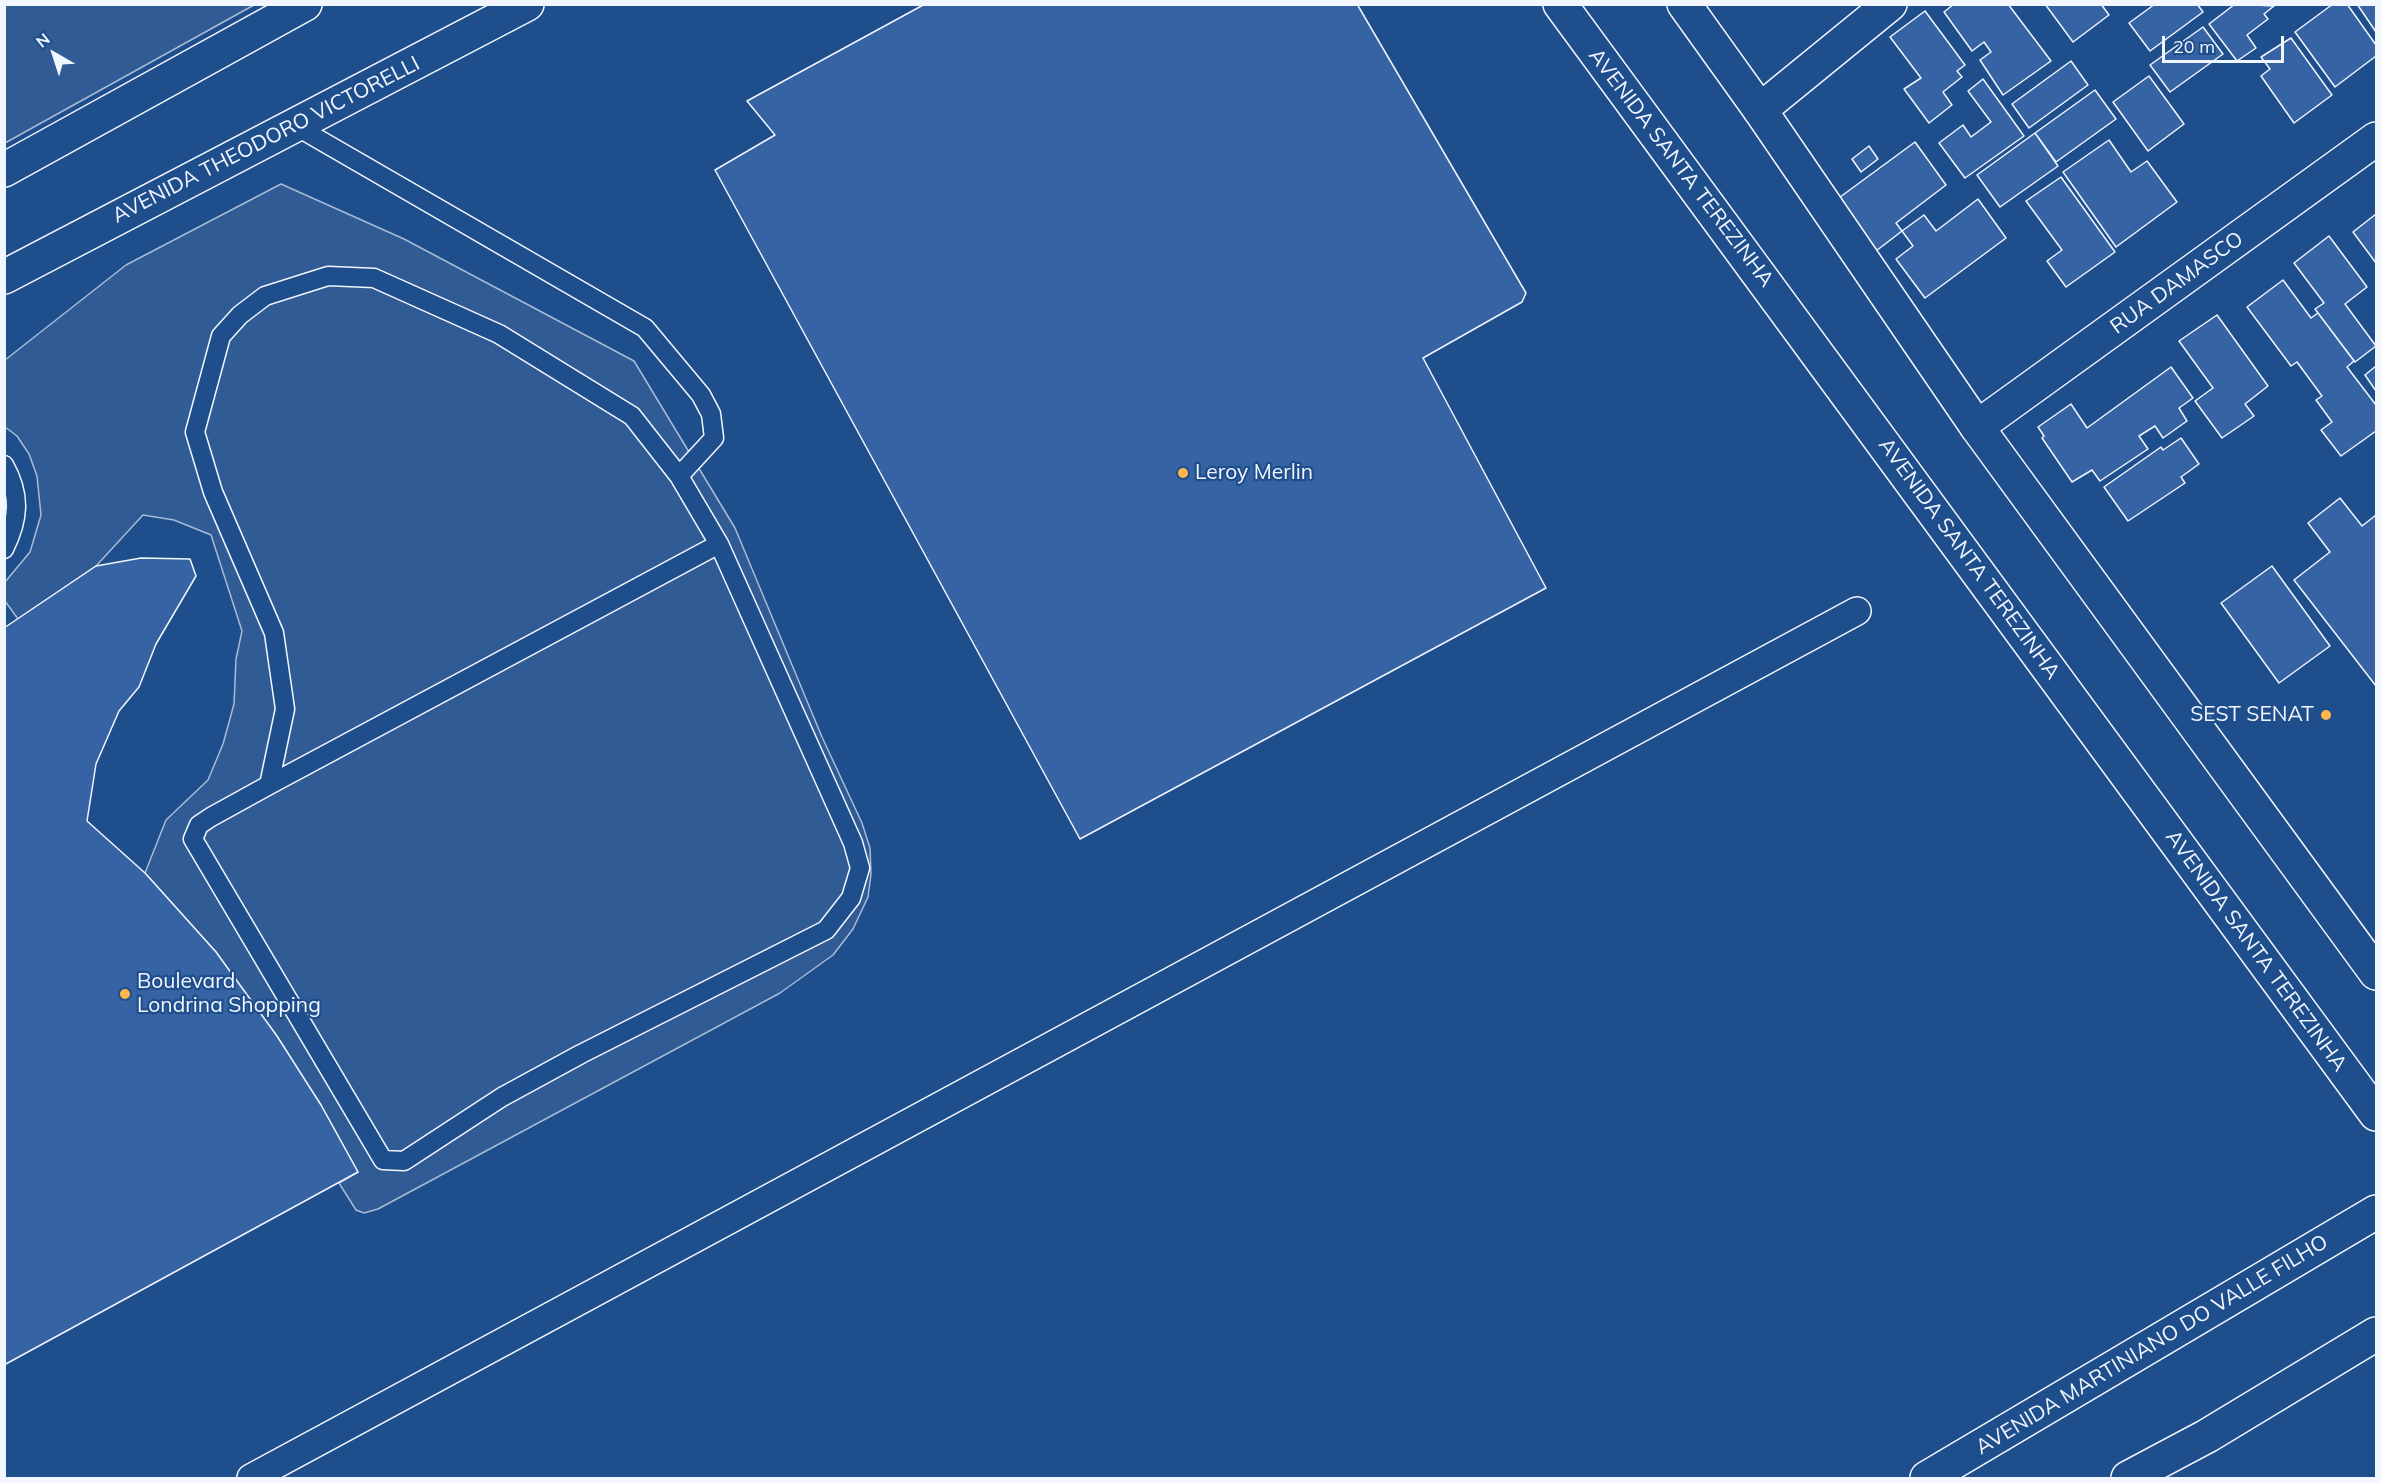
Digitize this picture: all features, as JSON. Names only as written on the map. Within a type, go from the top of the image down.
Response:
[{"type":"street","points":[[4,170],[305,4]]},
{"type":"street","name":"AVENIDA THEODORO VICTORELLI","points":[[4,277],[527,4]]},
{"type":"street","name":"AVENIDA SANTA TEREZINHA","points":[[1560,4],[2376,1114]]},
{"type":"street","points":[[1684,4],[1760,110],[1977,428],[2376,973]]},
{"type":"street","points":[[1760,110],[1890,4]]},
{"type":"street","name":"RUA DAMASCO","points":[[1977,428],[2376,139]]},
{"type":"street","points":[[251,1479],[1857,611]]},
{"type":"street","name":"AVENIDA MARTINIANO DO VALLE FILHO","points":[[1927,1479],[2376,1212]]},
{"type":"street","points":[[2128,1479],[2207,1436],[2376,1334]]},
{"type":"lane","points":[[294,125],[645,328],[701,395],[711,414],[714,438],[679,476]]},
{"type":"lane","points":[[269,785],[285,709],[274,633],[213,492],[195,432],[221,336],[240,315],[265,296],[328,276],[374,278],[499,334],[632,416],[679,476],[719,544],[853,843],[860,867],[851,898],[826,930],[581,1054],[502,1097],[404,1161],[383,1160],[193,839],[199,825],[269,785],[719,544]]},
{"type":"lane","points":[[4,465],[12,479],[17,503],[15,526],[4,549]]},
{"type":"shaded area","points":[[5,4],[254,4],[254,5],[5,143]]},
{"type":"shaded area","points":[[281,184],[404,239],[634,361],[735,528],[822,737],[862,823],[870,848],[871,874],[868,897],[853,929],[833,955],[780,993],[378,1209],[364,1213],[356,1210],[339,1183],[358,1172],[321,1105],[216,952],[145,873],[166,820],[208,780],[223,744],[234,704],[236,659],[242,631],[211,535],[174,520],[143,515],[96,566],[18,619],[5,601],[5,582],[30,552],[41,515],[37,476],[29,454],[17,436],[5,427],[5,360],[126,265]]},
{"type":"building","name":"Leroy Merlin","points":[[925,4],[1357,4],[1526,293],[1522,302],[1423,358],[1546,588],[1080,839],[715,170],[775,135],[747,101]]},
{"type":"building","points":[[1954,4],[2008,4],[2051,61],[2003,95],[1980,60],[1991,52],[1984,42],[1972,51],[1944,12]]},
{"type":"building","points":[[2045,4],[2101,4],[2109,15],[2073,42]]},
{"type":"building","points":[[2155,4],[2197,4],[2203,12],[2150,51],[2129,23]]},
{"type":"building","points":[[2235,4],[2274,6],[2264,14],[2268,19],[2247,35],[2256,48],[2237,61],[2209,24]]},
{"type":"building","points":[[2333,4],[2347,4],[2376,45],[2376,56],[2335,87],[2295,32]]},
{"type":"building","points":[[2357,4],[2376,4],[2376,32]]},
{"type":"building","points":[[1925,11],[1965,65],[1957,71],[1962,77],[1943,92],[1952,105],[1929,123],[1904,89],[1921,78],[1890,37]]},
{"type":"building","points":[[2203,27],[2223,54],[2170,92],[2150,65]]},
{"type":"building","points":[[2291,38],[2332,95],[2294,123],[2261,76],[2270,69],[2261,57]]},
{"type":"building","points":[[2071,61],[2088,85],[2029,128],[2012,104]]},
{"type":"building","points":[[2149,76],[2184,124],[2148,151],[2113,102]]},
{"type":"building","points":[[1983,79],[2024,136],[1965,178],[1939,143],[1963,125],[1971,137],[1991,122],[1968,91]]},
{"type":"building","points":[[2095,90],[2116,119],[2056,162],[2035,133]]},
{"type":"building","points":[[2035,133],[2058,166],[2000,207],[1977,175]]},
{"type":"building","points":[[2109,140],[2131,172],[2147,161],[2177,202],[2116,247],[2063,172]]},
{"type":"building","points":[[1915,142],[1946,185],[1896,223],[1902,231],[1876,251],[1832,203]]},
{"type":"building","points":[[1869,146],[1878,159],[1861,172],[1852,159]]},
{"type":"building","points":[[2061,177],[2115,252],[2066,287],[2047,261],[2062,250],[2026,201]]},
{"type":"building","points":[[1978,199],[2006,238],[1925,298],[1896,259],[1913,246],[1902,231],[1924,215],[1936,231]]},
{"type":"building","points":[[2376,214],[2376,263],[2353,232]]},
{"type":"building","points":[[2329,236],[2367,287],[2345,304],[2376,346],[2355,362],[2315,309],[2324,303],[2294,263]]},
{"type":"building","points":[[2283,280],[2311,318],[2318,313],[2354,361],[2347,367],[2376,405],[2376,431],[2341,456],[2321,430],[2332,422],[2316,400],[2322,396],[2297,362],[2291,366],[2247,307]]},
{"type":"building","points":[[2217,315],[2268,386],[2245,404],[2254,416],[2222,438],[2195,401],[2213,388],[2179,341]]},
{"type":"building","points":[[2376,366],[2376,391],[2365,375]]},
{"type":"building","points":[[2171,367],[2193,398],[2179,408],[2187,421],[2163,438],[2155,426],[2139,436],[2148,449],[2100,481],[2092,470],[2072,482],[2042,438],[2044,436],[2038,427],[2071,404],[2087,428]]},
{"type":"building","points":[[2181,438],[2199,464],[2181,477],[2185,483],[2128,521],[2104,487],[2161,447],[2163,450]]},
{"type":"building","points":[[2340,498],[2362,526],[2376,515],[2376,686],[2294,580],[2330,552],[2308,523]]},
{"type":"building","name":"Boulevard Londrina Shopping","points":[[141,558],[190,559],[196,576],[156,644],[139,687],[119,711],[96,764],[87,821],[145,873],[216,952],[277,1036],[321,1105],[358,1172],[4,1365],[4,628],[96,566]]},
{"type":"building","points":[[2272,566],[2330,646],[2279,683],[2221,603]]},
{"type":"place","name":"Leroy Merlin","points":[[1183,473]]},
{"type":"place","name":"SEST SENAT","points":[[2326,715]]},
{"type":"place","name":"Boulevard Londrina Shopping","points":[[125,994]]}]
